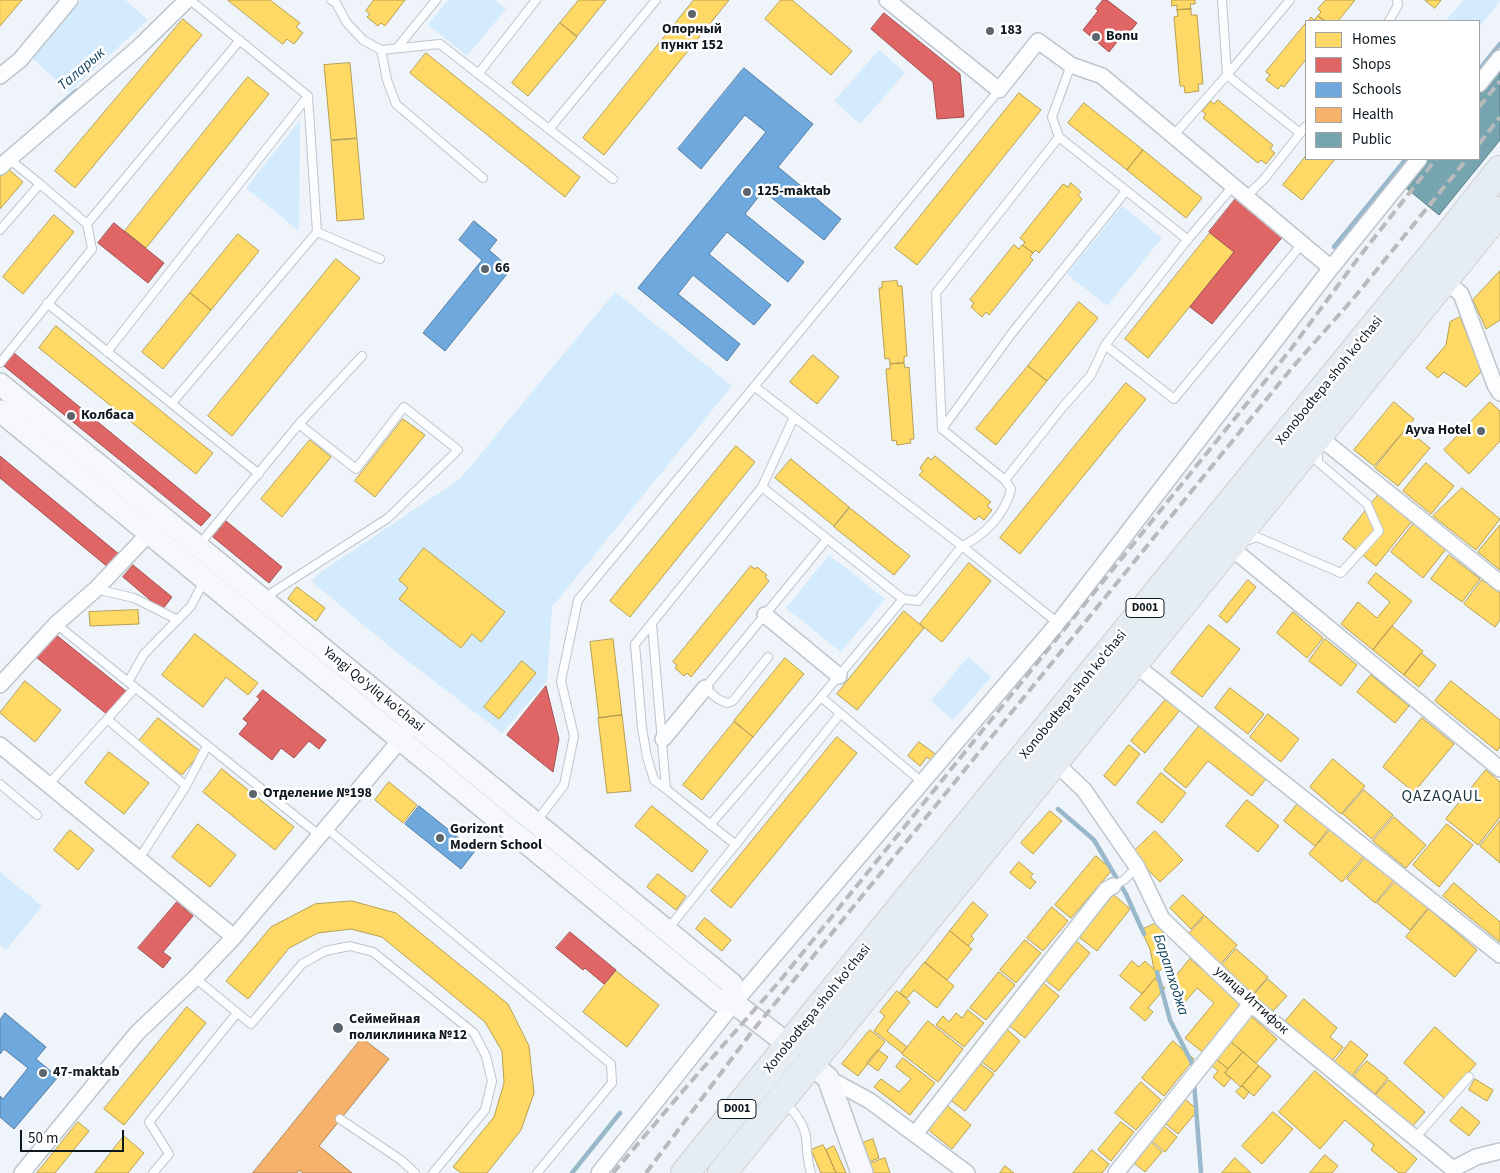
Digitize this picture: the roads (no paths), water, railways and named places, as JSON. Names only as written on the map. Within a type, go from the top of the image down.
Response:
[{"type":"highway","name":"Xonobodtepa shoh ko'chasi","points":[[685,1173],[1441,245],[1500,170]]},
{"type":"highway","name":"Xonobodtepa shoh ko'chasi","points":[[722,1173],[782,1099],[819,1071],[1054,764],[1500,211]]},
{"type":"highway","points":[[789,1045],[819,1071]]},
{"type":"main road","name":"Yangi Qo'yliq ko'chasi","points":[[0,384],[198,547],[259,610],[529,831],[719,1001],[734,1003],[789,1045]]},
{"type":"main road","name":"Yangi Qo'yliq ko'chasi","points":[[0,412],[205,580],[259,610]]},
{"type":"main road","name":"Yangi Qo'yliq ko'chasi","points":[[529,831],[667,931],[732,984],[734,1003]]},
{"type":"main road","points":[[819,1071],[862,1173]]},
{"type":"street","points":[[0,76],[20,60],[70,0]]},
{"type":"street","points":[[5,163],[138,48],[189,0]]},
{"type":"street","points":[[887,0],[999,90],[1038,40],[1072,65],[1102,76],[1323,262]]},
{"type":"street","points":[[1480,83],[1500,58]]},
{"type":"street","points":[[599,1173],[734,1003],[1058,623],[1323,262],[1418,160]]},
{"type":"street","points":[[1444,280],[1461,294],[1494,385],[1500,394]]},
{"type":"street","points":[[1318,436],[1500,583]]},
{"type":"street","points":[[0,685],[56,624],[96,589],[163,518]]},
{"type":"street","points":[[1229,546],[1500,769]]},
{"type":"street","points":[[765,614],[840,676]]},
{"type":"street","points":[[1134,664],[1500,955]]},
{"type":"street","points":[[663,739],[705,688]]},
{"type":"street","points":[[22,1173],[137,1033],[195,978],[234,937],[407,732]]},
{"type":"street","points":[[0,745],[234,937]]},
{"type":"street","name":"улица Иттифок","points":[[1054,764],[1084,790],[1137,867],[1162,919],[1251,1004],[1415,1138],[1450,1171],[1476,1157],[1500,1151]]},
{"type":"street","points":[[915,1134],[1106,890],[1119,883]]},
{"type":"street","points":[[1116,1173],[1251,1004]]},
{"type":"street","points":[[819,1071],[870,1101],[967,1173]]},
{"type":"lane","points":[[172,403],[317,232],[308,96],[189,0]]},
{"type":"lane","points":[[331,0],[336,4],[347,24],[363,40],[381,50],[440,44],[613,179]]},
{"type":"lane","points":[[397,48],[436,0]]},
{"type":"lane","points":[[479,73],[536,0]]},
{"type":"lane","points":[[550,128],[656,0]]},
{"type":"lane","points":[[1222,0],[1227,75],[1300,134]]},
{"type":"lane","points":[[1173,136],[1290,0]]},
{"type":"lane","points":[[1390,20],[1398,5],[1397,0]]},
{"type":"lane","points":[[87,224],[240,40]]},
{"type":"lane","points":[[381,50],[387,80],[396,104],[483,178]]},
{"type":"lane","points":[[1072,65],[1052,116],[1059,137],[1188,240]]},
{"type":"lane","points":[[529,831],[564,785],[574,736],[561,681],[578,600],[999,90]]},
{"type":"lane","points":[[108,352],[308,96]]},
{"type":"lane","points":[[1246,197],[1265,178],[1305,127]]},
{"type":"lane","points":[[762,487],[903,599],[918,601],[962,546],[972,542],[984,531],[1004,506],[1011,489],[1005,480],[942,429],[936,293],[1059,137]]},
{"type":"lane","points":[[0,362],[92,249],[87,224],[40,184],[5,163]]},
{"type":"lane","points":[[0,230],[40,184]]},
{"type":"lane","points":[[1005,480],[1062,408],[1091,375],[1105,345],[1233,186]]},
{"type":"lane","points":[[942,429],[1012,333],[1126,191]]},
{"type":"lane","points":[[317,232],[380,259]]},
{"type":"lane","points":[[1105,345],[1174,399],[1302,244]]},
{"type":"lane","points":[[47,303],[259,474]]},
{"type":"lane","points":[[198,547],[299,424],[362,356]]},
{"type":"lane","points":[[755,387],[962,546],[1058,623]]},
{"type":"lane","points":[[259,610],[273,592],[388,518],[458,450],[404,407],[356,469],[299,424]]},
{"type":"lane","points":[[736,845],[654,780],[646,757],[635,644],[762,487],[794,417]]},
{"type":"lane","points":[[1229,546],[1257,537],[1341,573],[1379,530],[1367,504],[1318,462],[1318,436]]},
{"type":"lane","points":[[768,657],[733,700],[727,703],[718,699],[705,688],[826,539]]},
{"type":"lane","points":[[128,682],[144,654],[191,606],[205,580]]},
{"type":"lane","points":[[96,589],[134,598],[178,620]]},
{"type":"lane","points":[[710,825],[840,676],[903,599]]},
{"type":"lane","points":[[56,624],[207,746],[322,832],[611,1064],[612,1083],[537,1173]]},
{"type":"lane","points":[[652,624],[666,789]]},
{"type":"lane","points":[[48,785],[135,688]]},
{"type":"lane","points":[[821,697],[922,782]]},
{"type":"lane","points":[[667,931],[840,714]]},
{"type":"lane","points":[[107,719],[186,786]]},
{"type":"lane","points":[[139,859],[186,786],[207,746]]},
{"type":"lane","points":[[0,784],[37,815]]},
{"type":"lane","points":[[1119,883],[1137,867]]},
{"type":"lane","points":[[195,978],[251,1024],[302,964],[325,951],[350,946],[373,952],[474,1033],[486,1056],[492,1081],[484,1110],[433,1173]]},
{"type":"lane","points":[[153,1173],[168,1154],[149,1122],[237,1013]]},
{"type":"lane","points":[[1415,1138],[1469,1077]]},
{"type":"lane","points":[[782,1099],[801,1122],[806,1136],[806,1149],[811,1173]]},
{"type":"lane","points":[[340,1119],[401,1160],[415,1173]]},
{"type":"waterway","name":"Баратходжа","points":[[1480,69],[1500,44]]},
{"type":"waterway","name":"Таларык","points":[[52,112],[76,91]]},
{"type":"waterway","name":"Баратходжа","points":[[1334,247],[1405,160]]},
{"type":"waterway","name":"Баратходжа","points":[[1058,809],[1094,840],[1126,894],[1144,934]]},
{"type":"waterway","name":"Баратходжа","points":[[1157,972],[1170,1020],[1193,1065],[1193,1069]]},
{"type":"waterway","name":"Баратходжа","points":[[1194,1082],[1201,1173]]},
{"type":"waterway","name":"Баратходжа","points":[[572,1173],[620,1113]]},
{"type":"railway","points":[[1480,106],[1500,81]]},
{"type":"railway","points":[[1480,143],[1500,117]]},
{"type":"railway","points":[[613,1173],[779,982],[1291,349],[1356,261],[1435,160]]},
{"type":"railway","points":[[646,1173],[751,1033],[806,965],[1291,369],[1353,299],[1466,160]]},
{"type":"place","name":"Опорный пункт 152","points":[[692,14]]},
{"type":"place","name":"183","points":[[990,31]]},
{"type":"place","name":"Bonu","points":[[1096,37]]},
{"type":"place","name":"125-maktab","points":[[747,192]]},
{"type":"place","name":"66","points":[[485,269]]},
{"type":"place","name":"Колбаса","points":[[71,416]]},
{"type":"place","name":"Ayva Hotel","points":[[1481,431]]},
{"type":"place","name":"Отделение №198","points":[[253,794]]},
{"type":"place","name":"Gorizont Modern School","points":[[440,838]]},
{"type":"place","name":"Сеймейная поликлиника №12","points":[[338,1028]]},
{"type":"place","name":"47-maktab","points":[[43,1073]]},
{"type":"district","name":"QAZAQAUL","points":[[1442,797]]}]
